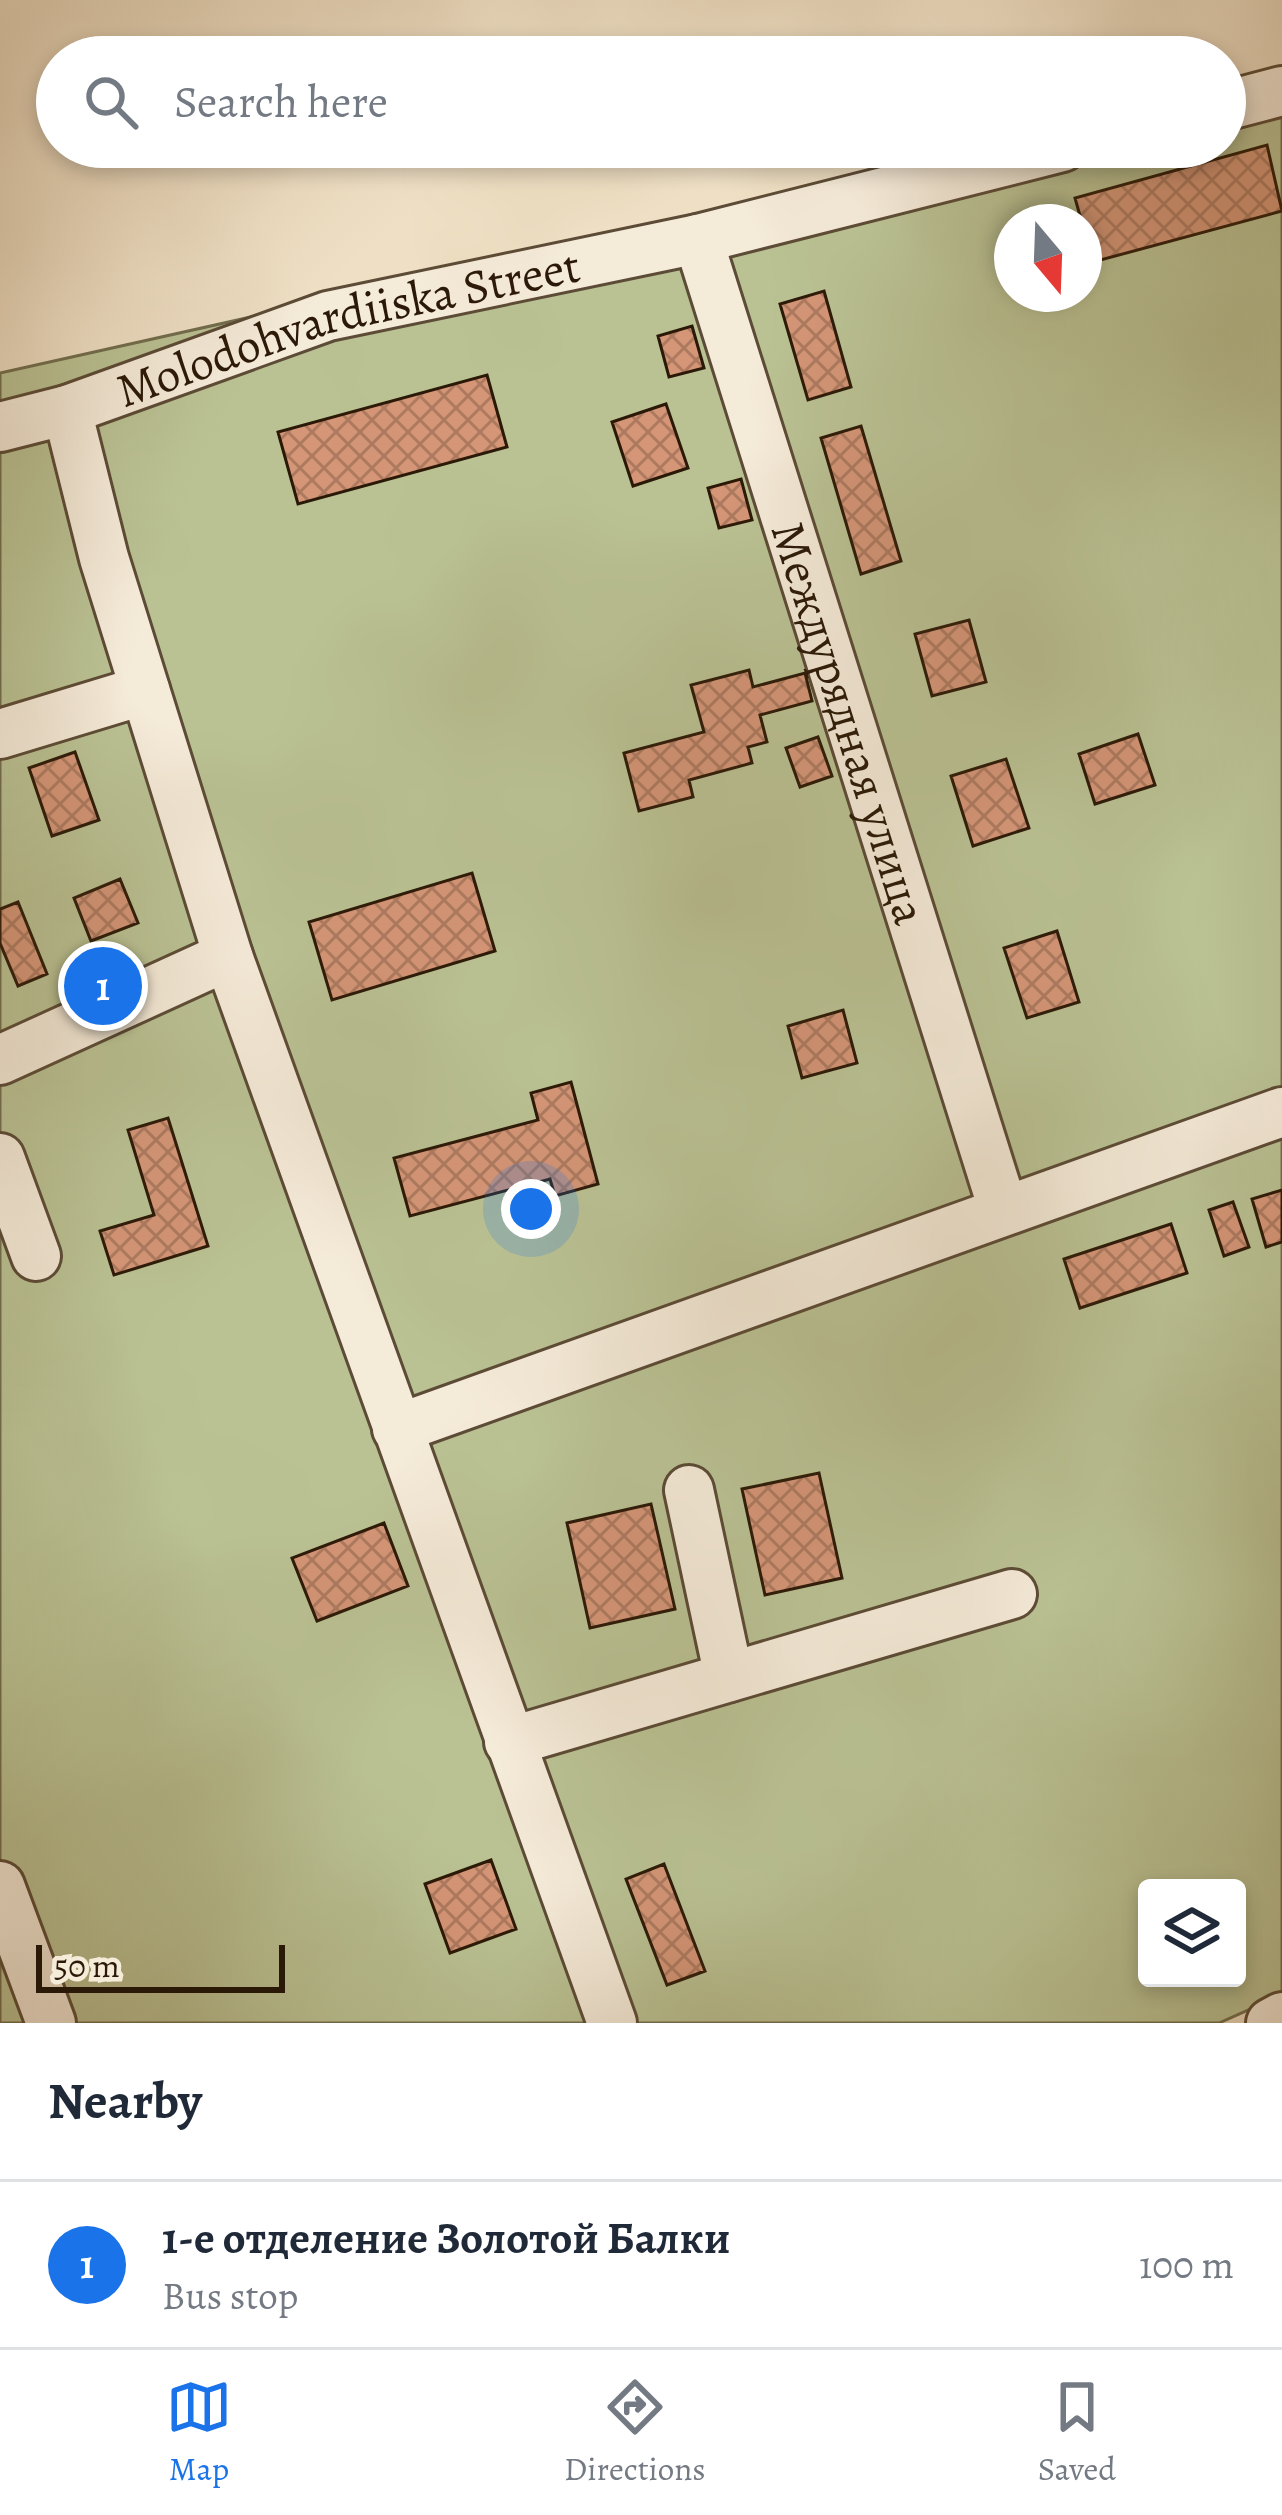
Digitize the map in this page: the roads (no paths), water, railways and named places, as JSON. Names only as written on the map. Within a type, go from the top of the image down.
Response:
[{"type":"street","points":[[1246,101],[1282,92]]},
{"type":"street","name":"Molodohvardiiska Street","points":[[0,427],[68,410],[328,316],[698,239],[979,168]]},
{"type":"street","name":"Междурядная улица","points":[[698,239],[1003,1209]]},
{"type":"street","points":[[68,410],[104,558],[228,956],[611,2023]]},
{"type":"street","points":[[0,734],[145,690]]},
{"type":"street","points":[[0,1060],[228,956]]},
{"type":"street","points":[[397,1429],[1282,1112]]},
{"type":"street","points":[[0,1158],[36,1256]]},
{"type":"street","points":[[688,1490],[729,1677]]},
{"type":"street","points":[[508,1742],[1012,1594]]},
{"type":"street","points":[[0,1886],[51,2023]]},
{"type":"street","points":[[1271,2023],[1282,2017]]},
{"type":"place","name":"1-е отделение Золотой Балки","points":[[103,986]]}]
